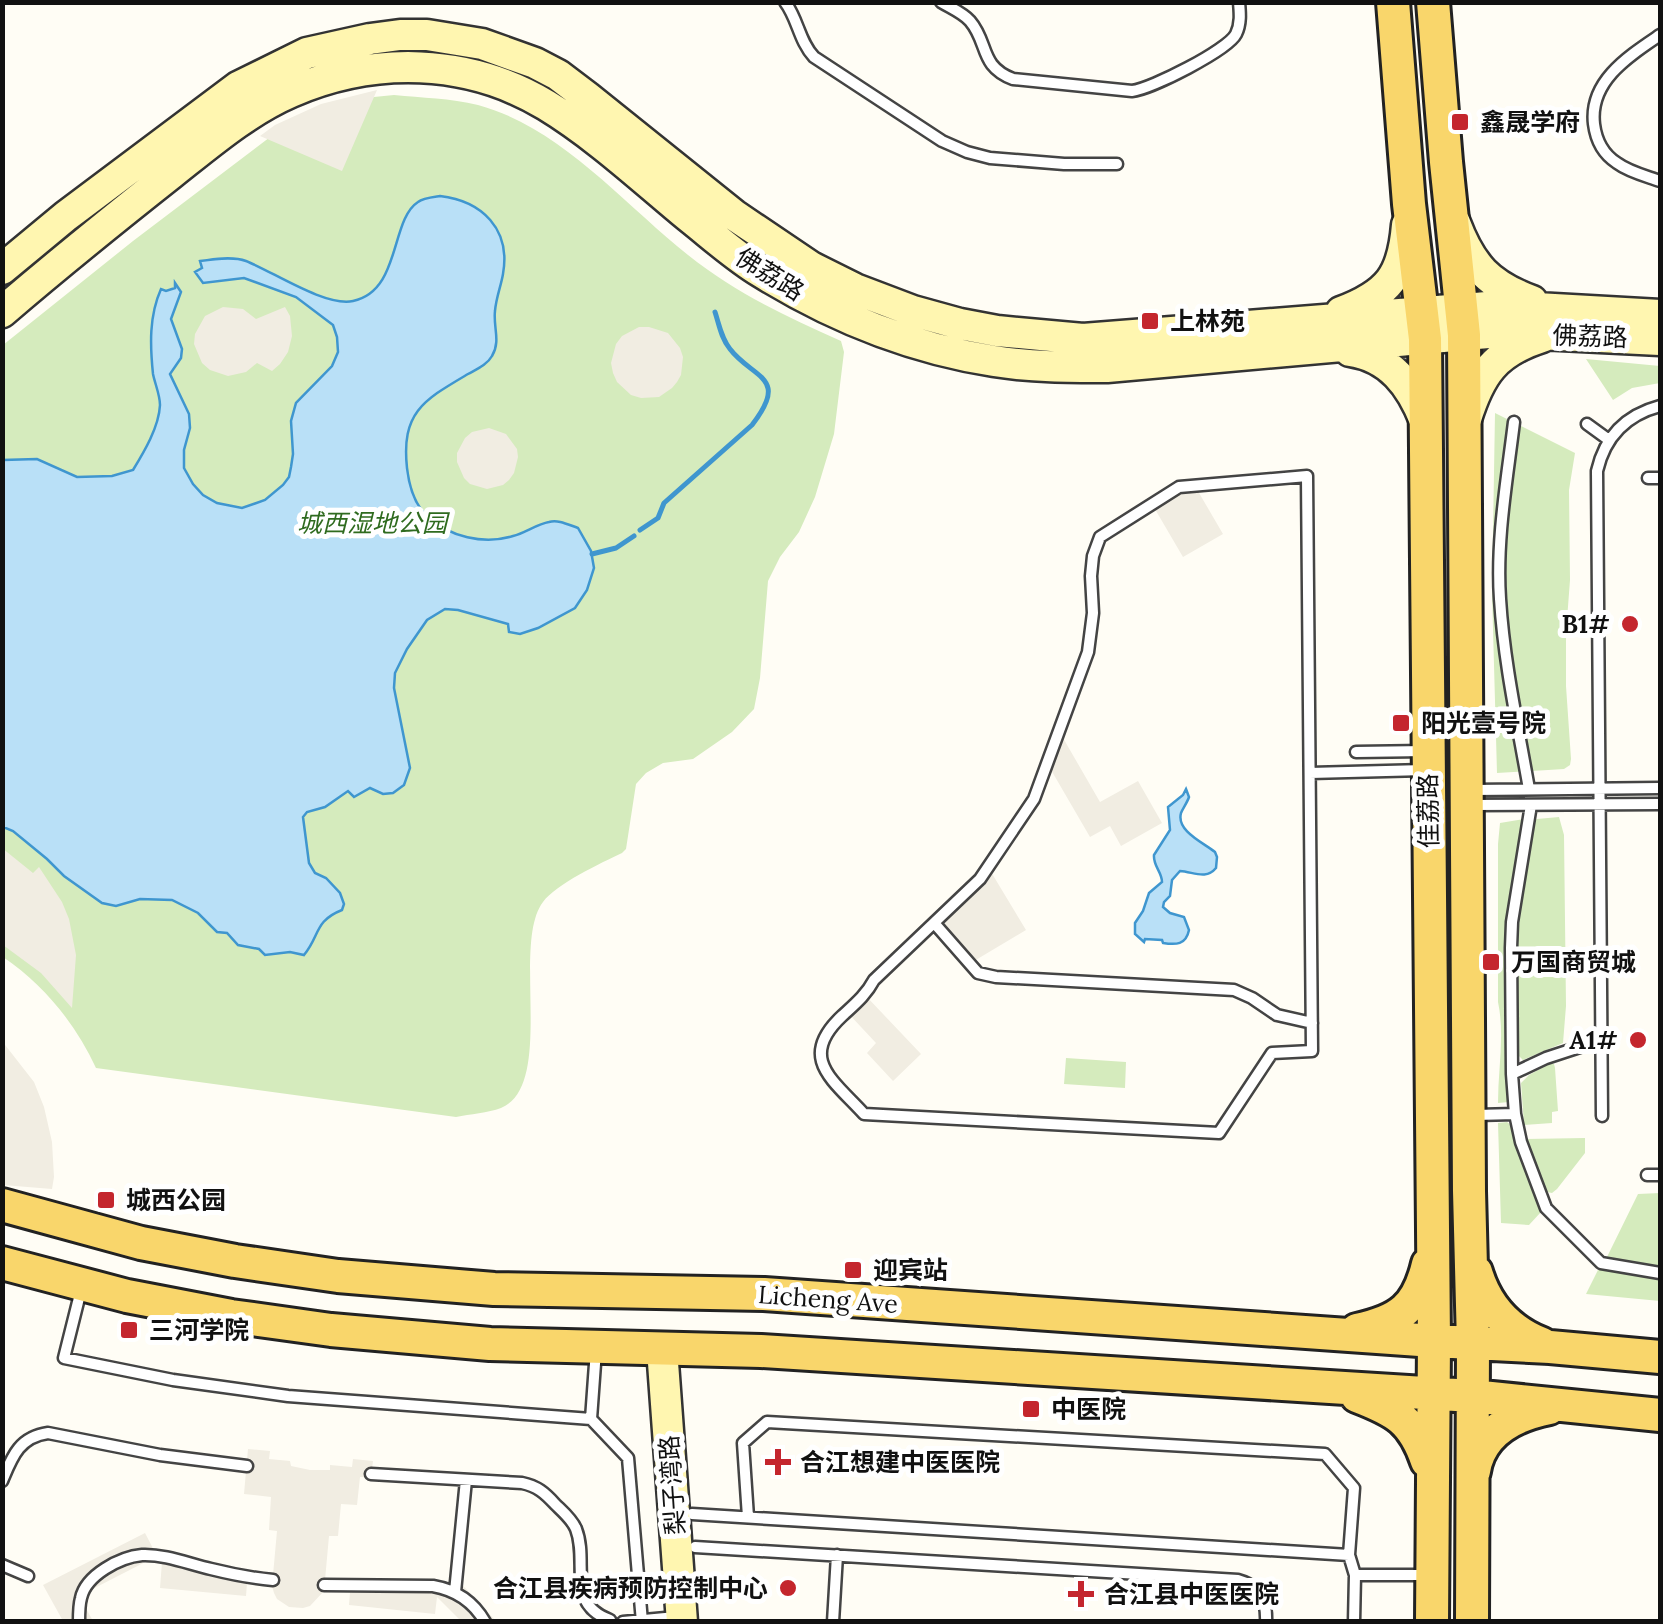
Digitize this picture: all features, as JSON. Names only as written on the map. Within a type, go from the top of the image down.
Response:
[{"type":"main road","name":"佳荔路","points":[[1393,2],[1405,164],[1424,325],[1434,1240],[1432,1622]]},
{"type":"main road","name":"佳荔路","points":[[1433,2],[1463,322],[1472,1622]]},
{"type":"main road","name":"佛荔路","points":[[2,269],[238,87],[307,53],[370,39],[428,35],[482,44],[535,62],[558,75],[772,242],[811,267],[913,311],[997,331],[1083,339],[1321,334],[1463,322],[1499,332],[1559,322],[1660,315]]},
{"type":"main road","name":"佛荔路","points":[[2,312],[86,240],[264,105],[347,73],[403,66],[475,74],[524,92],[570,120],[758,270],[846,318],[905,340],[994,361],[1132,366],[1321,334]]},
{"type":"main road","points":[[1405,164],[1446,162]]},
{"type":"main road","points":[[1409,204],[1405,252],[1398,270],[1380,292],[1321,334],[1392,369],[1412,392],[1426,426]]},
{"type":"main road","points":[[1451,211],[1463,243],[1484,274],[1515,294],[1543,305],[1559,322],[1489,367],[1465,422]]},
{"type":"main road","name":"佛荔路","points":[[1559,322],[1660,340]]},
{"type":"main road","points":[[1427,473],[1465,474]]},
{"type":"main road","points":[[1433,1192],[1469,1192]]},
{"type":"main road","name":"Licheng Ave","points":[[2,1205],[141,1243],[338,1276],[494,1289],[764,1294],[1660,1357]]},
{"type":"main road","points":[[1334,1334],[1388,1321],[1413,1304],[1434,1240]]},
{"type":"main road","points":[[1470,1243],[1477,1278],[1495,1310],[1514,1329],[1546,1347],[1552,1403]]},
{"type":"main road","points":[[2,1263],[128,1296],[330,1330],[490,1344],[761,1350],[1432,1393],[1660,1415]]},
{"type":"main road","points":[[1369,1390],[1373,1337]]},
{"type":"main road","name":"梨子湾路","points":[[672,1349],[694,1547],[688,1620]]},
{"type":"main road","name":"梨子湾路","points":[[672,1349],[688,1620]]},
{"type":"main road","points":[[1319,1387],[1378,1404],[1404,1419],[1417,1434],[1432,1476]]},
{"type":"main road","points":[[1472,1485],[1476,1457],[1487,1440],[1503,1424],[1552,1403]]},
{"type":"main road","points":[[1432,1530],[1472,1530]]},
{"type":"lane","points":[[785,2],[814,57],[942,142],[990,158],[1116,164]]},
{"type":"lane","points":[[942,2],[969,20],[989,63],[1006,77],[1132,91],[1149,87],[1227,45],[1238,28],[1239,2]]},
{"type":"lane","points":[[1660,35],[1612,72],[1600,88],[1593,110],[1596,138],[1607,154],[1622,166],[1660,181]]},
{"type":"lane","points":[[1602,1116],[1596,484],[1600,458],[1622,424],[1660,406]]},
{"type":"lane","points":[[1514,422],[1500,551],[1500,598],[1530,789]]},
{"type":"lane","points":[[1588,424],[1609,440]]},
{"type":"lane","points":[[1306,476],[1312,1051],[1272,1053],[1218,1133],[864,1114],[823,1068],[822,1040],[828,1029],[866,994],[874,980],[935,924],[980,880],[1034,799],[1088,652],[1093,613],[1090,576],[1100,537],[1179,487],[1306,476]]},
{"type":"lane","points":[[1356,752],[1428,761]]},
{"type":"lane","points":[[1310,773],[1428,761]]},
{"type":"lane","points":[[1467,798],[1530,789],[1660,788]]},
{"type":"lane","points":[[1467,798],[1530,805],[1660,804]]},
{"type":"lane","points":[[1530,805],[1512,922],[1512,1074],[1520,1142],[1546,1208],[1601,1263],[1660,1273]]},
{"type":"lane","points":[[935,924],[978,973],[1234,990],[1276,1016],[1312,1023]]},
{"type":"lane","points":[[1512,1074],[1601,1040]]},
{"type":"lane","points":[[1468,1115],[1514,1114]]},
{"type":"lane","points":[[1648,1175],[1660,1175]]},
{"type":"lane","points":[[82,1284],[64,1358],[173,1380],[288,1396],[591,1419],[628,1458],[642,1621]]},
{"type":"lane","points":[[591,1419],[596,1347]]},
{"type":"lane","points":[[748,1517],[743,1442],[767,1422],[1325,1454],[1354,1488],[1349,1555],[1355,1575],[1354,1622]]},
{"type":"lane","points":[[2,1481],[23,1442],[48,1433],[160,1455],[246,1466]]},
{"type":"lane","points":[[371,1474],[534,1486],[575,1526],[587,1604],[610,1620]]},
{"type":"lane","points":[[455,1592],[466,1480]]},
{"type":"lane","points":[[692,1514],[1349,1555]]},
{"type":"lane","points":[[694,1547],[1238,1580],[1262,1595],[1266,1622]]},
{"type":"lane","points":[[833,1622],[837,1555]]},
{"type":"lane","points":[[79,1622],[84,1588],[105,1569],[131,1557],[151,1556],[273,1580]]},
{"type":"lane","points":[[2,1565],[28,1576]]},
{"type":"lane","points":[[1355,1575],[1432,1576]]},
{"type":"lane","points":[[324,1585],[433,1586],[455,1592],[475,1606],[485,1622]]},
{"type":"lane","points":[[621,1622],[688,1620]]},
{"type":"green space","name":"城西湿地公园","points":[[394,95],[478,105],[536,130],[589,169],[706,269],[761,303],[841,341],[844,352],[834,434],[815,497],[799,532],[768,581],[754,709],[732,732],[693,759],[663,763],[646,773],[636,784],[626,849],[568,881],[543,902],[534,922],[531,949],[526,1072],[517,1094],[501,1108],[456,1117],[96,1068],[57,1006],[3,957],[3,345],[282,128],[374,97]]},
{"type":"green space","points":[[1586,359],[1660,366],[1660,383],[1632,388],[1613,400]]},
{"type":"green space","points":[[1495,413],[1575,453],[1569,490],[1566,633],[1571,759],[1564,769],[1497,773],[1492,593]]},
{"type":"green space","points":[[1559,817],[1564,835],[1563,1043],[1523,1060],[1516,1053],[1515,935],[1532,823]]},
{"type":"green space","points":[[1524,819],[1507,998],[1509,1102],[1498,1103],[1498,844],[1500,823]]},
{"type":"green space","points":[[1066,1058],[1126,1062],[1125,1088],[1064,1084]]},
{"type":"green space","points":[[1551,1063],[1555,1068],[1558,1111],[1552,1112],[1552,1123],[1524,1125],[1521,1083]]},
{"type":"green space","points":[[1507,1122],[1541,1212],[1529,1225],[1501,1223],[1498,1123]]},
{"type":"green space","points":[[1585,1138],[1585,1153],[1557,1189],[1547,1192],[1525,1139]]},
{"type":"green space","points":[[1660,1193],[1660,1267],[1612,1261],[1607,1257],[1638,1194]]},
{"type":"green space","points":[[1599,1268],[1660,1278],[1660,1301],[1586,1294]]},
{"type":"shaded area","points":[[377,90],[342,171],[260,136],[321,104]]},
{"type":"shaded area","points":[[223,307],[243,309],[256,319],[285,307],[292,336],[280,364],[272,371],[257,363],[246,372],[228,376],[202,363],[194,344],[195,334],[205,316]]},
{"type":"shaded area","points":[[639,327],[668,333],[683,357],[677,382],[659,397],[631,395],[613,373],[611,363],[616,344]]},
{"type":"shaded area","points":[[489,428],[506,434],[518,457],[509,480],[487,489],[464,478],[457,453],[472,432]]},
{"type":"shaded area","points":[[1195,486],[1223,534],[1183,557],[1152,504]]},
{"type":"shaded area","points":[[1059,731],[1100,802],[1138,781],[1162,823],[1121,846],[1110,826],[1090,837],[1047,763]]},
{"type":"shaded area","points":[[2,848],[33,873],[39,867],[62,902],[76,955],[72,1008],[41,973],[3,945]]},
{"type":"shaded area","points":[[988,867],[1026,930],[969,964],[935,924]]},
{"type":"shaded area","points":[[865,995],[921,1054],[893,1081],[867,1053],[876,1043],[847,1012]]},
{"type":"shaded area","points":[[2,1041],[34,1082],[44,1107],[52,1142],[52,1189],[3,1185]]},
{"type":"shaded area","points":[[248,1449],[270,1451],[269,1459],[290,1461],[291,1466],[310,1470],[330,1470],[330,1465],[352,1467],[353,1459],[373,1461],[371,1477],[360,1477],[357,1505],[341,1504],[338,1536],[329,1536],[324,1591],[310,1606],[289,1607],[274,1593],[277,1531],[269,1530],[271,1497],[244,1494]]},
{"type":"shaded area","points":[[145,1533],[157,1556],[79,1596],[93,1621],[63,1621],[43,1585]]},
{"type":"shaded area","points":[[162,1562],[248,1570],[246,1596],[160,1588]]},
{"type":"shaded area","points":[[454,1576],[496,1621],[461,1621],[437,1597],[435,1614],[349,1605],[351,1580],[438,1591]]},
{"type":"water","points":[[440,196],[469,204],[490,220],[502,244],[503,274],[492,356],[428,400],[412,421],[406,449],[413,494],[422,511],[436,523],[467,537],[502,539],[552,521],[578,528],[591,551],[594,568],[587,590],[575,608],[520,634],[509,632],[508,624],[458,610],[445,609],[427,620],[395,673],[394,688],[410,768],[404,785],[393,793],[383,794],[370,788],[354,797],[348,791],[303,817],[309,863],[315,873],[340,893],[344,904],[342,910],[322,924],[304,955],[265,955],[259,949],[238,945],[198,913],[172,900],[140,899],[116,906],[102,903],[3,827],[3,460],[37,459],[77,477],[112,476],[133,470],[159,413],[151,352],[154,310],[161,289],[175,288],[175,283],[181,292],[171,319],[182,349],[170,374],[189,414],[184,468],[203,495],[217,503],[242,508],[265,500],[289,477],[293,454],[291,421],[296,403],[332,366],[338,352],[337,337],[333,325],[296,297],[244,278],[203,283],[195,272],[202,268],[200,261],[241,259],[314,294],[353,301],[368,295],[379,284],[409,211],[420,201]]},
{"type":"water","points":[[1186,789],[1189,797],[1181,813],[1183,825],[1215,852],[1216,868],[1204,874],[1180,871],[1172,880],[1170,896],[1163,907],[1184,917],[1189,930],[1186,939],[1176,944],[1162,940],[1144,942],[1135,934],[1135,923],[1149,893],[1162,882],[1154,855],[1170,830],[1168,807]]},
{"type":"waterway","points":[[640,530],[658,518],[664,503],[752,425],[768,397],[764,380],[727,345],[715,312]]},
{"type":"waterway","points":[[592,554],[616,548],[634,536]]},
{"type":"place","name":"鑫晟学府","points":[[1460,122]]},
{"type":"place","name":"上林苑","points":[[1150,321]]},
{"type":"place","name":"B1#","points":[[1630,624]]},
{"type":"place","name":"阳光壹号院","points":[[1401,723]]},
{"type":"place","name":"万国商贸城","points":[[1491,962]]},
{"type":"place","name":"A1#","points":[[1638,1040]]},
{"type":"place","name":"城西公园","points":[[106,1200]]},
{"type":"place","name":"迎宾站","points":[[853,1270]]},
{"type":"place","name":"三河学院","points":[[129,1330]]},
{"type":"place","name":"中医院","points":[[1031,1409]]},
{"type":"place","name":"合江想建中医医院","points":[[778,1462]]},
{"type":"place","name":"合江县疾病预防控制中心","points":[[788,1588]]},
{"type":"place","name":"合江县中医医院","points":[[1081,1594]]}]
